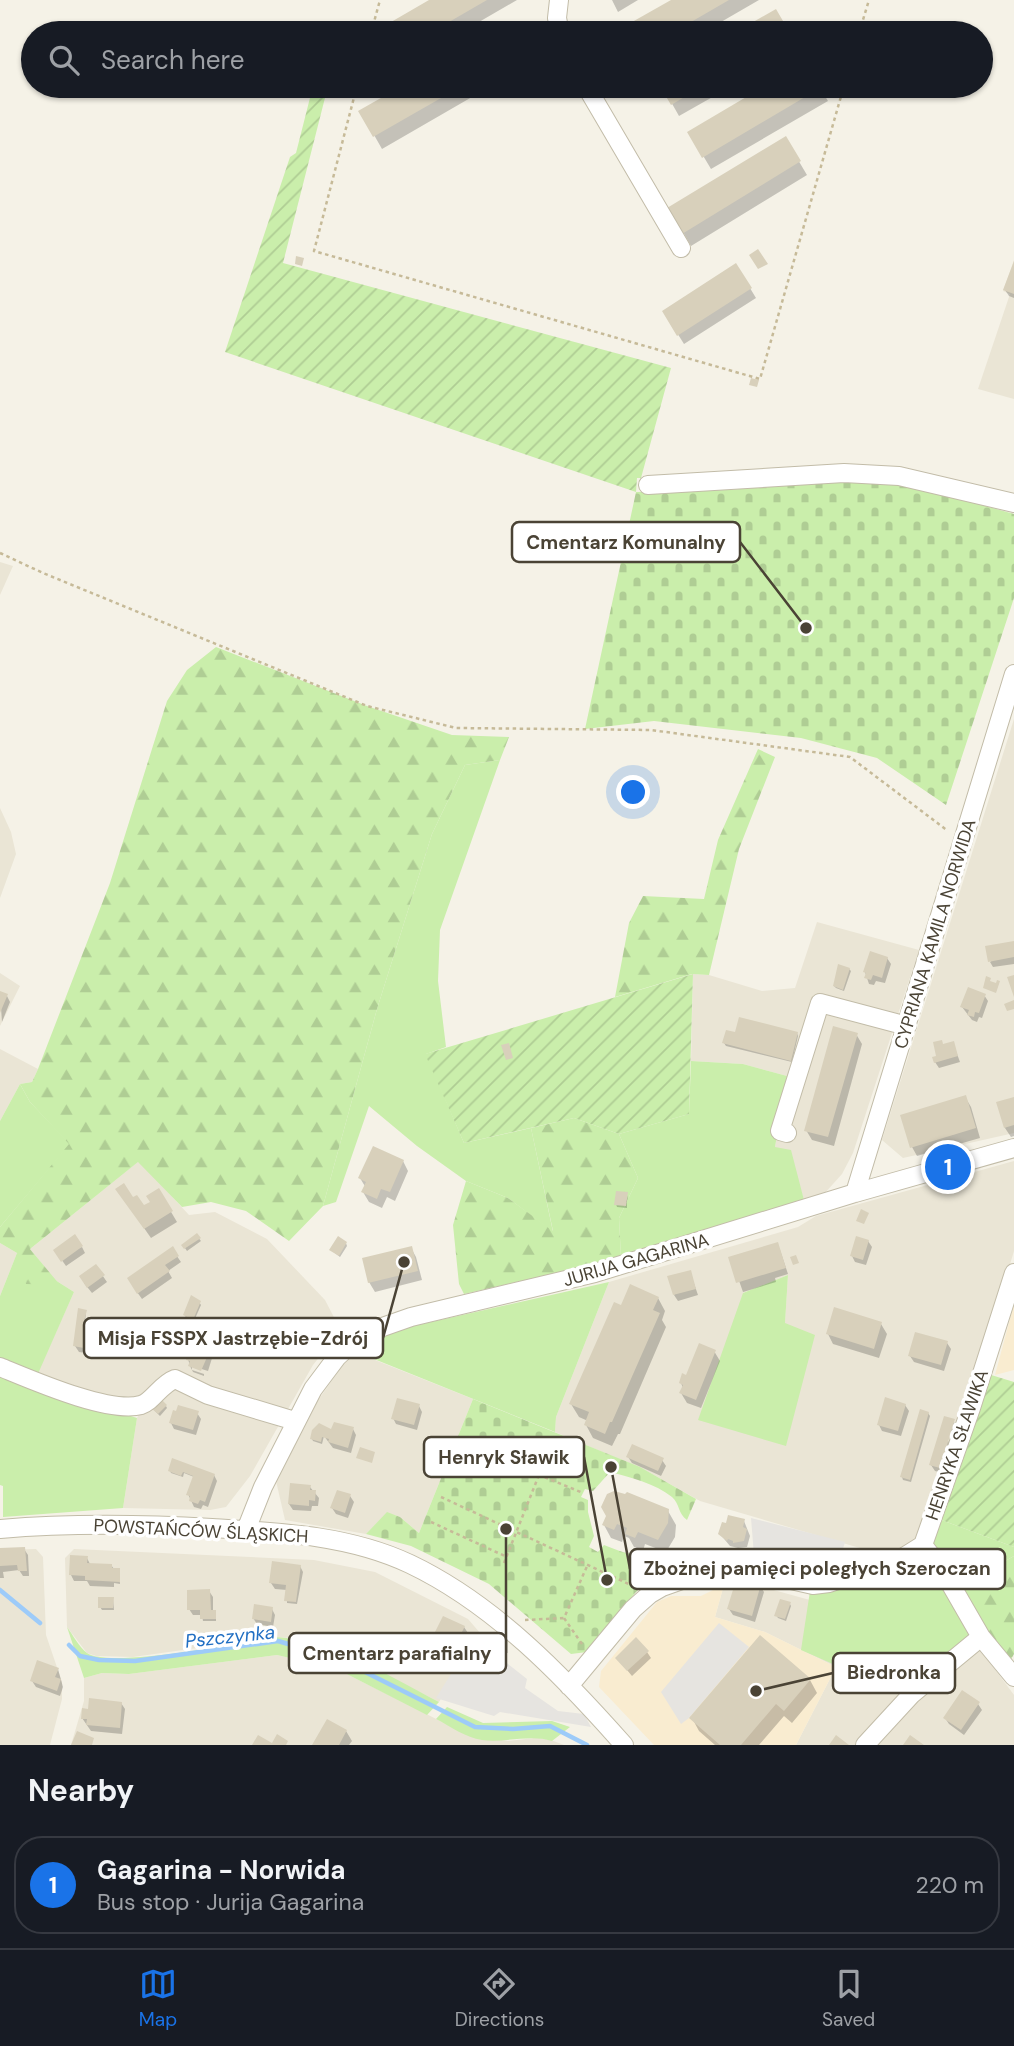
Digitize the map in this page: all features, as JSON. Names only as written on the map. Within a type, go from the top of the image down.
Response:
[{"type":"street","points":[[558,21],[559,0]]},
{"type":"street","points":[[593,98],[681,248]]},
{"type":"street","points":[[648,485],[844,473],[899,476],[1014,503]]},
{"type":"street","name":"CYPRIANA KAMILA NORWIDA","points":[[855,1193],[1014,674]]},
{"type":"street","points":[[787,1133],[780,1131],[820,1003],[907,1026]]},
{"type":"street","name":"JURIJA GAGARINA","points":[[246,1530],[262,1487],[313,1389],[337,1357],[361,1337],[389,1324],[595,1273],[855,1193],[1014,1148]]},
{"type":"street","name":"HENRYKA SŁAWIKA","points":[[923,1545],[1014,1273]]},
{"type":"street","points":[[0,1367],[53,1387],[109,1405],[124,1407],[144,1404],[161,1386],[175,1378],[208,1395],[295,1421]]},
{"type":"street","name":"POWSTAŃCÓW ŚLĄSKICH","points":[[0,1529],[57,1524],[107,1524],[246,1530],[334,1540],[378,1552],[440,1580],[499,1622],[569,1686],[624,1745]]},
{"type":"street","points":[[569,1686],[633,1609],[662,1587],[729,1566],[813,1585],[829,1583],[900,1560],[923,1545],[943,1571],[981,1637],[1014,1676]]},
{"type":"street","points":[[865,1745],[912,1695],[981,1637]]},
{"type":"path","points":[[374,21],[380,0]]},
{"type":"path","points":[[863,21],[869,0]]},
{"type":"path","points":[[354,98],[314,251],[760,379],[841,98]]},
{"type":"path","points":[[0,553],[367,706],[456,729],[651,730],[850,757],[944,826],[961,847]]},
{"type":"path","points":[[504,1563],[554,1437]]},
{"type":"path","points":[[493,1456],[583,1493]]},
{"type":"path","points":[[441,1497],[636,1588]]},
{"type":"path","points":[[430,1521],[507,1557]]},
{"type":"path","points":[[564,1618],[588,1564]]},
{"type":"path","points":[[526,1620],[564,1618]]},
{"type":"path","points":[[564,1618],[584,1647]]},
{"type":"shaded area","points":[[1014,260],[1014,399],[978,389],[1010,294],[1003,291]]},
{"type":"shaded area","points":[[0,562],[13,566],[0,595]]},
{"type":"shaded area","points":[[1014,719],[1014,1133],[903,1158],[882,1140]]},
{"type":"shaded area","points":[[0,808],[11,832],[16,854],[0,898]]},
{"type":"shaded area","points":[[817,922],[919,950],[853,1153],[842,1174],[824,1194],[804,1200],[799,1184],[775,1147],[787,1076],[743,1064],[691,1061],[693,974],[709,975],[762,991],[795,988]]},
{"type":"shaded area","points":[[0,973],[20,986],[0,1026]]},
{"type":"shaded area","points":[[0,1049],[38,1069],[32,1082],[20,1084],[0,1121]]},
{"type":"shaded area","points":[[139,1161],[189,1215],[215,1212],[267,1239],[325,1300],[339,1327],[333,1340],[313,1365],[250,1476],[226,1507],[210,1510],[123,1508],[137,1418],[144,1405],[34,1381],[74,1292],[55,1280],[30,1249]]},
{"type":"shaded area","points":[[1014,1161],[1014,1251],[977,1374],[915,1544],[887,1556],[700,1501],[645,1470],[555,1432],[556,1417],[609,1282],[798,1227],[816,1216]],"holes":[[[788,1275],[785,1323],[743,1293]]]},
{"type":"shaded area","points":[[0,1243],[17,1253],[0,1296]]},
{"type":"shaded area","points":[[1014,1304],[1014,1370],[995,1375]]},
{"type":"shaded area","points":[[375,1340],[375,1360],[473,1399],[419,1533],[400,1517],[387,1513],[366,1534],[285,1520],[276,1481],[307,1416],[345,1362]]},
{"type":"shaded area","points":[[751,1518],[845,1542],[840,1559],[817,1570],[754,1555]]},
{"type":"shaded area","points":[[36,1549],[43,1557],[46,1635],[62,1682],[62,1699],[50,1745],[0,1745],[0,1550]]},
{"type":"shaded area","points":[[74,1549],[314,1560],[375,1572],[468,1619],[481,1634],[439,1702],[342,1653],[291,1638],[276,1637],[133,1657],[96,1656],[87,1653],[67,1627],[65,1558]]},
{"type":"shaded area","points":[[734,1579],[817,1602],[971,1637],[1014,1695],[1014,1745],[796,1745],[836,1667],[765,1632],[715,1617],[725,1581]]},
{"type":"shaded area","points":[[725,1581],[715,1617],[765,1632],[836,1667],[796,1745],[654,1745],[599,1687],[601,1671],[657,1602],[671,1596],[701,1596]]},
{"type":"shaded area","points":[[719,1623],[749,1647],[681,1724],[661,1692]]},
{"type":"shaded area","points":[[474,1637],[527,1679],[525,1688],[558,1711],[584,1714],[591,1727],[500,1712],[494,1716],[436,1698]]},
{"type":"shaded area","points":[[277,1655],[337,1669],[468,1735],[508,1741],[543,1737],[564,1745],[71,1745],[84,1701],[84,1678],[102,1673],[129,1674]]},
{"type":"green space","points":[[310,98],[325,98],[283,263],[671,368],[641,478],[637,478],[636,492],[225,352],[290,157],[296,153]]},
{"type":"green space","points":[[848,481],[892,484],[932,491],[1014,514],[1014,598],[946,805],[877,758],[801,738],[654,721],[585,729],[636,492],[727,490]]},
{"type":"green space","points":[[216,647],[367,706],[452,735],[509,737],[500,760],[465,765],[432,834],[377,1009],[323,1206],[289,1241],[246,1211],[211,1202],[182,1207],[138,1162],[30,1249],[60,1285],[26,1284],[17,1253],[0,1243],[0,1227],[69,1144],[30,1102],[20,1084],[32,1082],[38,1069],[110,883],[167,701],[187,670]]},
{"type":"green space","points":[[758,749],[775,757],[739,849],[709,975],[692,974],[615,997],[629,923],[643,896],[704,899],[718,840]]},
{"type":"green space","points":[[500,760],[440,930],[438,981],[446,1047],[426,1054],[464,1143],[531,1128],[553,1232],[508,1198],[466,1181],[417,1146],[369,1106],[336,1202],[323,1206],[377,1009],[432,834],[465,765]]},
{"type":"green space","points":[[693,974],[689,1114],[619,1134],[574,1118],[464,1143],[425,1054]]},
{"type":"green space","points":[[691,1061],[743,1064],[787,1076],[775,1147],[791,1150],[804,1200],[621,1258],[619,1218],[638,1178],[619,1134],[689,1114]]},
{"type":"green space","points":[[20,1084],[30,1102],[70,1144],[0,1227],[0,1121]]},
{"type":"green space","points":[[574,1118],[619,1134],[638,1178],[619,1218],[621,1258],[464,1294],[459,1284],[453,1225],[466,1181],[508,1198],[553,1231],[531,1128]]},
{"type":"green space","points":[[17,1253],[59,1285],[55,1280],[74,1292],[37,1376],[0,1360],[0,1296]]},
{"type":"green space","points":[[788,1275],[785,1323],[815,1335],[786,1446],[698,1420],[743,1293]]},
{"type":"green space","points":[[609,1282],[556,1417],[555,1432],[374,1359],[375,1340],[400,1329]]},
{"type":"green space","points":[[0,1374],[137,1418],[123,1508],[3,1517],[3,1486],[0,1485]]},
{"type":"green space","points":[[988,1374],[1014,1382],[1014,1547],[936,1518]]},
{"type":"green space","points":[[473,1399],[640,1467],[696,1499],[687,1520],[672,1497],[658,1488],[634,1479],[610,1472],[593,1491],[585,1489],[581,1497],[588,1500],[594,1536],[589,1547],[598,1552],[604,1545],[634,1554],[666,1549],[672,1555],[658,1577],[644,1584],[635,1593],[587,1652],[571,1654],[489,1584],[411,1546],[366,1534],[387,1512],[400,1517],[419,1533]]},
{"type":"green space","points":[[936,1518],[1014,1547],[1014,1556],[979,1576],[965,1591],[944,1555],[930,1541]]},
{"type":"green space","points":[[1014,1556],[1014,1654],[1010,1661],[988,1635],[965,1591],[979,1576]]},
{"type":"green space","points":[[925,1561],[957,1601],[971,1637],[901,1694],[801,1650],[810,1591],[905,1564]]},
{"type":"green space","points":[[67,1627],[87,1653],[100,1657],[148,1656],[276,1637],[298,1640],[340,1652],[439,1702],[427,1715],[337,1669],[277,1655],[129,1674],[102,1673],[84,1678]]},
{"type":"green space","points":[[447,1707],[483,1723],[552,1721],[570,1727],[552,1741],[535,1738],[482,1740],[436,1719]]},
{"type":"building","points":[[429,0],[487,0],[451,21],[393,21]]},
{"type":"building","points":[[671,0],[729,0],[693,21],[634,21]]},
{"type":"building","points":[[776,9],[783,21],[755,21]]},
{"type":"building","points":[[381,98],[441,98],[373,137],[358,111]]},
{"type":"building","points":[[667,98],[683,98],[671,105]]},
{"type":"building","points":[[745,98],[803,98],[702,158],[687,132]]},
{"type":"building","points":[[786,136],[801,161],[682,234],[667,208]]},
{"type":"building","points":[[758,249],[768,264],[758,269],[749,255]]},
{"type":"building","points":[[296,256],[304,258],[302,266],[295,264]]},
{"type":"building","points":[[1014,261],[1014,294],[1003,290]]},
{"type":"building","points":[[736,263],[752,288],[677,336],[662,311]]},
{"type":"building","points":[[751,378],[759,380],[757,387],[749,385]]},
{"type":"building","points":[[1014,941],[1014,957],[988,962],[985,946]]},
{"type":"building","points":[[870,951],[888,957],[882,978],[873,975],[871,980],[864,978],[866,973],[863,972]]},
{"type":"building","points":[[838,964],[850,968],[843,990],[833,986]]},
{"type":"building","points":[[1014,975],[1014,997],[1007,977]]},
{"type":"building","points":[[986,976],[991,978],[990,981],[1000,981],[996,993],[983,988]]},
{"type":"building","points":[[968,987],[986,994],[979,1013],[975,1012],[974,1017],[967,1015],[969,1010],[960,1007]]},
{"type":"building","points":[[0,991],[8,994],[0,1013]]},
{"type":"building","points":[[1014,1000],[1014,1009],[1007,1011],[1004,1004]]},
{"type":"building","points":[[739,1017],[798,1032],[791,1061],[722,1043],[726,1030],[735,1032]]},
{"type":"building","points":[[833,1026],[858,1033],[828,1137],[804,1131]]},
{"type":"building","points":[[942,1040],[943,1044],[954,1041],[958,1056],[934,1063],[932,1057],[936,1056],[933,1042]]},
{"type":"building","points":[[509,1043],[513,1058],[506,1060],[501,1045]]},
{"type":"building","points":[[966,1095],[976,1128],[910,1148],[900,1115]]},
{"type":"building","points":[[1014,1097],[1014,1125],[1004,1128],[996,1102]]},
{"type":"building","points":[[373,1146],[404,1160],[390,1192],[381,1189],[377,1199],[361,1192],[366,1182],[358,1178]]},
{"type":"building","points":[[124,1183],[133,1197],[137,1195],[144,1205],[150,1202],[146,1196],[159,1188],[173,1211],[144,1229],[115,1189]]},
{"type":"building","points":[[616,1191],[628,1192],[626,1206],[614,1205]]},
{"type":"building","points":[[861,1209],[869,1213],[864,1224],[856,1221]]},
{"type":"building","points":[[197,1233],[201,1238],[184,1249],[181,1245]]},
{"type":"building","points":[[75,1234],[83,1246],[61,1262],[53,1250]]},
{"type":"building","points":[[338,1236],[347,1242],[339,1256],[329,1250]]},
{"type":"building","points":[[856,1236],[869,1240],[863,1260],[850,1256]]},
{"type":"building","points":[[778,1242],[786,1268],[736,1283],[728,1257]]},
{"type":"building","points":[[173,1246],[179,1256],[165,1265],[170,1271],[137,1294],[127,1278]]},
{"type":"building","points":[[412,1246],[418,1271],[368,1283],[362,1258]]},
{"type":"building","points":[[796,1255],[799,1263],[793,1265],[790,1257]]},
{"type":"building","points":[[96,1264],[105,1275],[87,1288],[79,1276]]},
{"type":"building","points":[[691,1270],[696,1289],[673,1295],[667,1276]]},
{"type":"building","points":[[630,1284],[659,1297],[653,1310],[660,1313],[605,1434],[584,1425],[589,1412],[569,1404],[614,1302],[621,1305]]},
{"type":"building","points":[[191,1295],[201,1301],[193,1320],[183,1315]]},
{"type":"building","points":[[834,1307],[882,1322],[874,1349],[826,1334]]},
{"type":"building","points":[[78,1308],[87,1310],[84,1321],[91,1322],[90,1326],[99,1329],[95,1350],[73,1346]]},
{"type":"building","points":[[915,1332],[948,1341],[941,1365],[908,1356]]},
{"type":"building","points":[[193,1339],[211,1348],[201,1371],[188,1366],[190,1361],[186,1360]]},
{"type":"building","points":[[699,1343],[716,1350],[696,1400],[679,1393],[683,1385],[679,1383],[682,1373],[686,1375]]},
{"type":"building","points":[[885,1397],[906,1404],[898,1431],[877,1425]]},
{"type":"building","points":[[160,1398],[167,1405],[158,1414],[151,1408]]},
{"type":"building","points":[[397,1398],[420,1404],[414,1425],[391,1419]]},
{"type":"building","points":[[178,1405],[199,1411],[193,1430],[169,1423],[173,1410],[176,1411]]},
{"type":"building","points":[[920,1409],[929,1412],[910,1480],[900,1477]]},
{"type":"building","points":[[944,1416],[955,1419],[940,1468],[929,1465]]},
{"type":"building","points":[[334,1422],[354,1427],[348,1448],[328,1442],[329,1439],[322,1437],[321,1442],[310,1439],[312,1430],[319,1423],[331,1429]]},
{"type":"building","points":[[632,1444],[664,1458],[658,1471],[626,1457]]},
{"type":"building","points":[[360,1447],[375,1452],[372,1463],[356,1458]]},
{"type":"building","points":[[172,1458],[215,1474],[205,1502],[200,1500],[198,1504],[189,1501],[190,1496],[186,1495],[193,1476],[183,1472],[181,1476],[168,1471]]},
{"type":"building","points":[[290,1483],[311,1485],[310,1490],[316,1490],[315,1501],[309,1500],[309,1506],[288,1504]]},
{"type":"building","points":[[337,1490],[351,1494],[345,1513],[330,1508]]},
{"type":"building","points":[[614,1491],[625,1494],[627,1492],[669,1509],[668,1523],[658,1540],[638,1532],[635,1538],[625,1534],[627,1528],[617,1524],[614,1530],[602,1525],[606,1516],[601,1507],[607,1494]]},
{"type":"building","points":[[728,1515],[745,1519],[743,1527],[747,1529],[744,1541],[733,1543],[718,1534]]},
{"type":"building","points":[[25,1547],[27,1571],[18,1571],[17,1565],[0,1566],[0,1548]]},
{"type":"building","points":[[70,1555],[88,1556],[87,1563],[112,1564],[112,1568],[120,1568],[120,1582],[85,1580],[85,1576],[69,1575]]},
{"type":"building","points":[[272,1561],[301,1565],[296,1602],[284,1601],[286,1585],[269,1583]]},
{"type":"building","points":[[737,1577],[761,1584],[752,1616],[727,1609]]},
{"type":"building","points":[[210,1589],[211,1610],[216,1610],[216,1619],[200,1619],[200,1610],[187,1610],[187,1590]]},
{"type":"building","points":[[98,1597],[114,1597],[113,1608],[98,1608]]},
{"type":"building","points":[[780,1599],[791,1602],[785,1619],[774,1616]]},
{"type":"building","points":[[254,1604],[273,1607],[271,1622],[252,1619]]},
{"type":"building","points":[[443,1616],[465,1626],[461,1634],[466,1636],[463,1642],[459,1640],[450,1663],[438,1657],[444,1639],[434,1634]]},
{"type":"building","points":[[760,1635],[811,1679],[784,1711],[776,1704],[741,1745],[720,1745],[689,1718]]},
{"type":"building","points":[[636,1637],[649,1651],[627,1671],[615,1658]]},
{"type":"building","points":[[37,1660],[59,1668],[55,1677],[61,1679],[57,1691],[30,1681]]},
{"type":"building","points":[[962,1690],[980,1702],[961,1730],[943,1718]]},
{"type":"building","points":[[89,1698],[122,1702],[120,1728],[86,1725],[87,1719],[81,1719],[82,1708],[88,1709]]},
{"type":"building","points":[[327,1719],[347,1730],[339,1745],[312,1745]]},
{"type":"building","points":[[77,1731],[94,1738],[92,1745],[71,1745]]},
{"type":"building","points":[[277,1734],[288,1741],[286,1745],[252,1745],[258,1735],[272,1743]]},
{"type":"building","points":[[836,1735],[849,1745],[829,1745]]},
{"type":"building","points":[[910,1735],[924,1745],[903,1745]]},
{"type":"waterway","name":"Pszczynka","points":[[0,1590],[40,1623]]},
{"type":"waterway","name":"Pszczynka","points":[[69,1645],[80,1656],[99,1660],[135,1661],[278,1641],[339,1659],[475,1727],[513,1729],[550,1726],[587,1745]]},
{"type":"place","name":"Cmentarz Komunalny","points":[[806,628]]},
{"type":"place","name":"Gagarina - Norwida","points":[[948,1167]]},
{"type":"place","name":"Misja FSSPX Jastrzębie-Zdrój","points":[[404,1262]]},
{"type":"place","name":"Zbożnej pamięci poległych Szeroczan","points":[[611,1467]]},
{"type":"place","name":"Cmentarz parafialny","points":[[506,1529]]},
{"type":"place","name":"Henryk Sławik","points":[[607,1580]]},
{"type":"place","name":"Biedronka","points":[[756,1691]]}]
